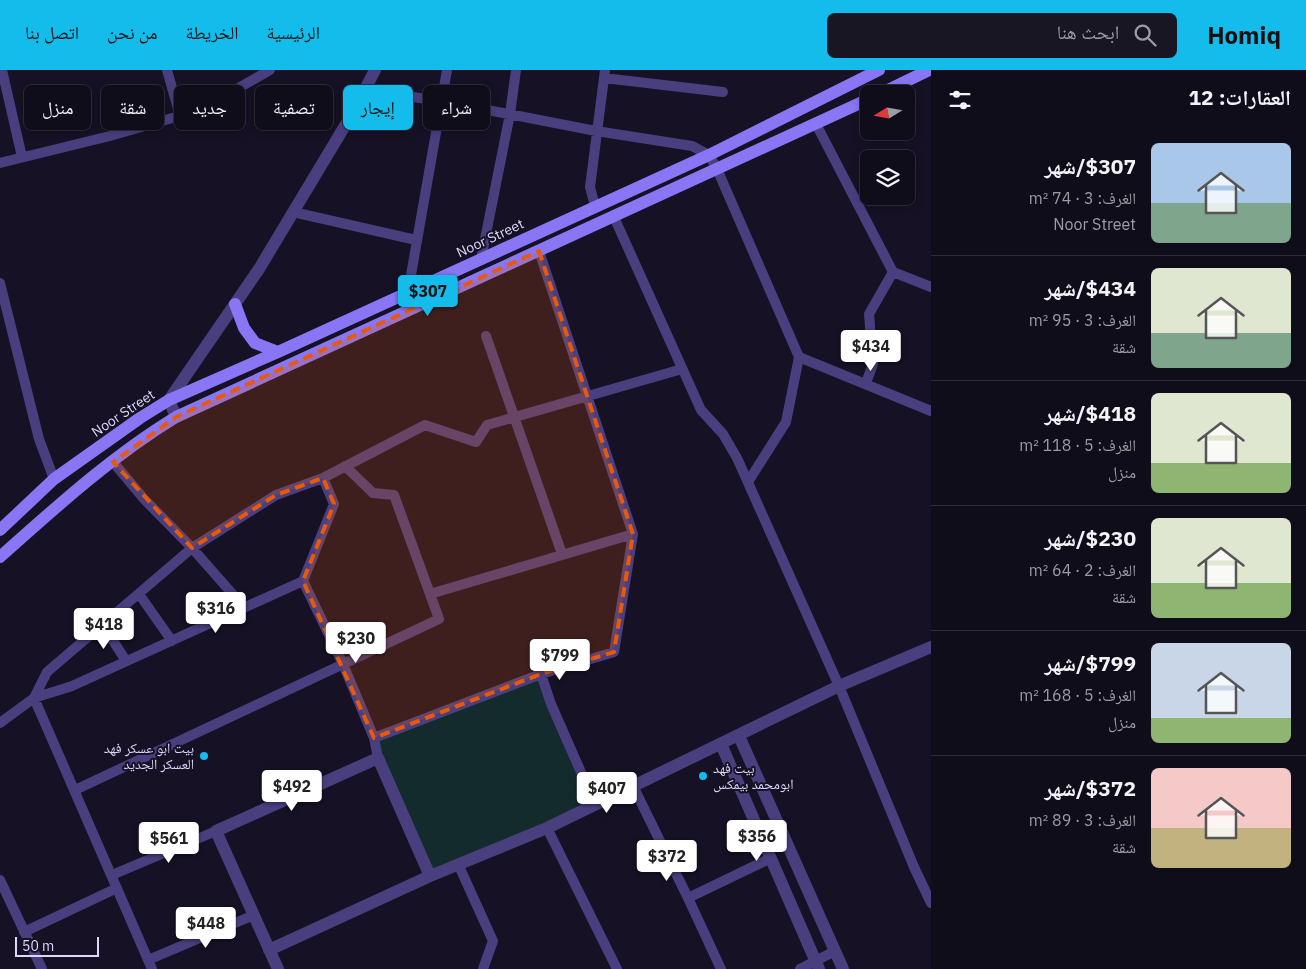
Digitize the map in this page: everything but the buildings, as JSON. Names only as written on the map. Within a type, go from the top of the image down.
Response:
[{"type":"main road","name":"Noor Street","points":[[0,530],[54,479],[140,418],[169,400],[709,155],[878,70]]},
{"type":"main road","points":[[898,85],[928,70]]},
{"type":"main road","points":[[0,557],[72,492],[149,434],[176,417],[860,103]]},
{"type":"main road","points":[[235,304],[244,328],[255,342],[278,352]]},
{"type":"main road","points":[[140,418],[149,434]]},
{"type":"street","points":[[2,70],[22,157]]},
{"type":"street","points":[[167,70],[174,95]]},
{"type":"street","points":[[244,85],[270,70]]},
{"type":"street","points":[[367,85],[375,70]]},
{"type":"street","points":[[444,85],[447,70]]},
{"type":"street","points":[[481,259],[510,114],[516,70]]},
{"type":"street","points":[[595,206],[590,187],[604,74],[723,92]]},
{"type":"street","points":[[490,110],[596,131],[692,146],[709,155],[717,169],[799,356],[786,422],[748,482]]},
{"type":"street","points":[[0,163],[110,136],[174,118]]},
{"type":"street","points":[[816,124],[893,272],[931,287]]},
{"type":"street","points":[[176,417],[169,400],[259,269],[343,126]]},
{"type":"street","points":[[408,292],[436,130]]},
{"type":"street","points":[[293,212],[416,240]]},
{"type":"street","points":[[614,217],[701,410],[723,434],[737,458],[839,686],[914,867],[931,903]]},
{"type":"street","points":[[374,738],[541,674],[614,652],[633,534],[539,251]]},
{"type":"street","points":[[866,384],[873,364],[869,314],[893,272]]},
{"type":"street","points":[[0,283],[39,439],[54,479]]},
{"type":"street","points":[[486,336],[562,554]]},
{"type":"street","points":[[799,356],[931,410]]},
{"type":"street","points":[[34,698],[47,672],[192,548],[276,495],[322,478],[425,425],[476,442],[486,425],[682,370]]},
{"type":"street","points":[[112,462],[144,499],[192,548],[244,608]]},
{"type":"street","points":[[74,790],[439,619],[394,494],[373,493],[344,466]]},
{"type":"street","points":[[0,723],[34,698],[72,686],[303,581],[334,504],[322,478]]},
{"type":"street","points":[[430,594],[633,534]]},
{"type":"street","points":[[303,581],[343,664],[374,738],[378,758],[430,876]]},
{"type":"street","points":[[139,594],[172,641]]},
{"type":"street","points":[[103,625],[126,662]]},
{"type":"street","points":[[269,950],[430,876],[459,866],[547,828],[839,686],[931,646]]},
{"type":"street","points":[[541,674],[551,704],[595,804]]},
{"type":"street","points":[[34,698],[150,965],[254,915]]},
{"type":"street","points":[[739,736],[843,969]]},
{"type":"street","points":[[721,744],[818,965]]},
{"type":"street","points":[[112,875],[216,831],[378,758]]},
{"type":"street","points":[[633,786],[721,969]]},
{"type":"street","points":[[547,828],[617,969]]},
{"type":"street","points":[[216,831],[278,969]]},
{"type":"street","points":[[688,898],[771,858]]},
{"type":"street","points":[[459,866],[493,941],[483,969]]},
{"type":"street","points":[[0,880],[42,969]]},
{"type":"street","points":[[24,932],[117,888]]},
{"type":"street","points":[[800,969],[818,965],[835,951]]},
{"type":"highlighted area","points":[[539,251],[633,534],[614,652],[541,674],[374,738],[303,581],[334,504],[323,478],[276,495],[192,548],[113,462],[176,417]]},
{"type":"green space","points":[[539,677],[591,802],[547,824],[432,872],[380,757],[378,741]]},
{"type":"place","name":"بيت ابو عسكر فهد العسكر الجديد","points":[[204,756]]},
{"type":"place","name":"بيت فهد ابومحمد بيمكس","points":[[703,776]]}]
